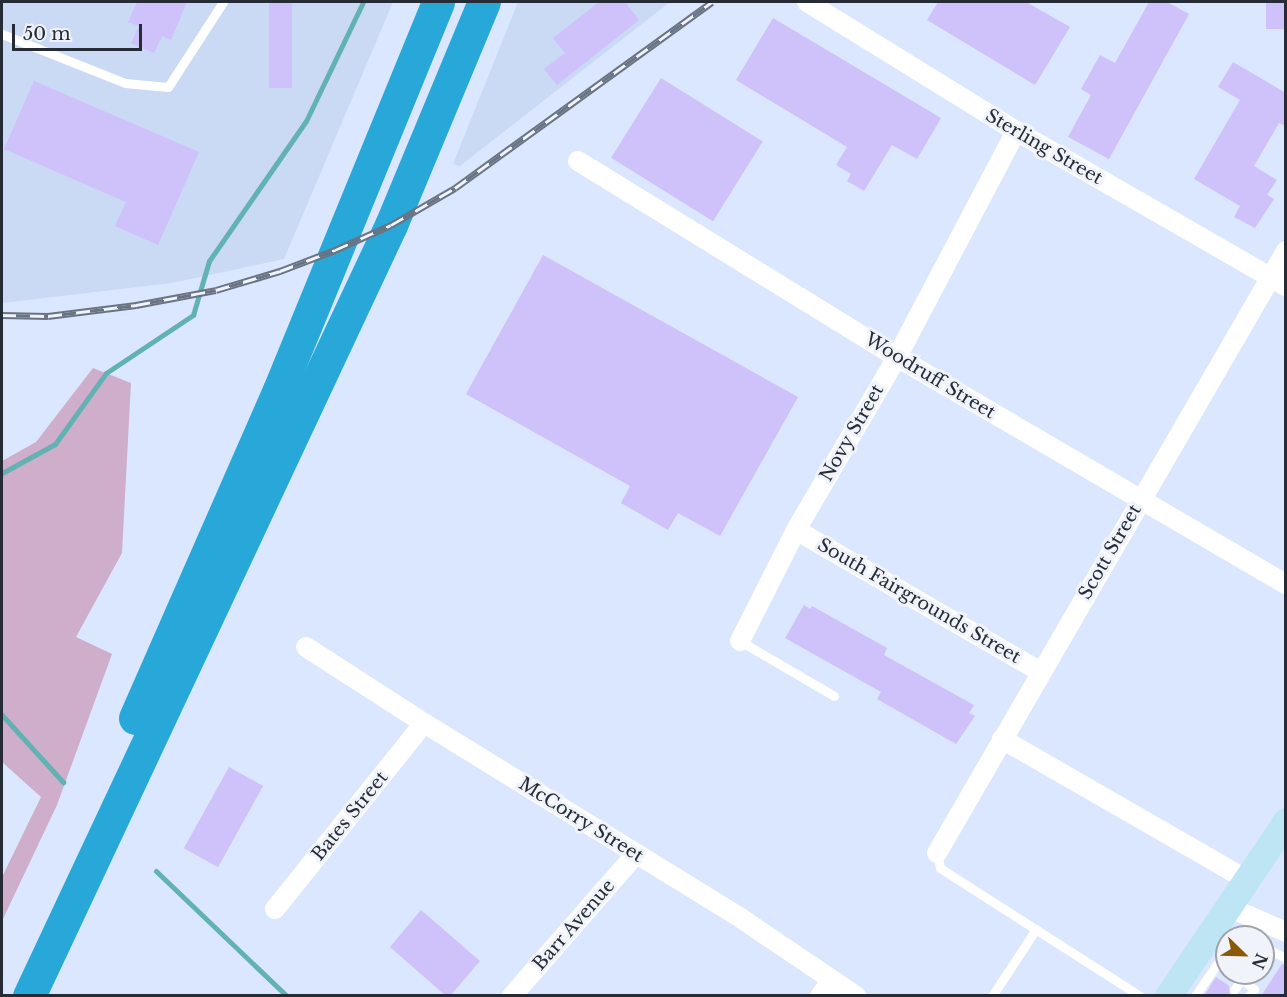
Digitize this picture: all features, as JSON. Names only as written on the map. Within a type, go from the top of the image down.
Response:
[{"type":"highway","points":[[4,996],[117,759],[194,588],[438,2]]},
{"type":"highway","points":[[29,996],[391,225],[484,2]]},
{"type":"main road","points":[[1224,925],[1228,907],[1286,821]]},
{"type":"main road","points":[[1168,996],[1215,960]]},
{"type":"street","name":"Sterling Street","points":[[807,2],[1016,131],[1278,282]]},
{"type":"street","name":"Novy Street","points":[[740,641],[796,530],[897,357],[1016,131]]},
{"type":"street","name":"Woodruff Street","points":[[578,161],[897,357],[1286,584]]},
{"type":"street","name":"Scott Street","points":[[938,853],[1140,500],[1278,282],[1286,251]]},
{"type":"street","name":"South Fairgrounds Street","points":[[796,530],[1041,672]]},
{"type":"street","name":"McCorry Street","points":[[306,647],[636,854],[856,996]]},
{"type":"street","name":"Bates Street","points":[[275,909],[424,723]]},
{"type":"street","points":[[1002,739],[1247,880]]},
{"type":"street","name":"Barr Avenue","points":[[512,996],[636,854]]},
{"type":"street","points":[[1228,907],[1280,930]]},
{"type":"street","points":[[820,996],[832,980]]},
{"type":"lane","points":[[2,34],[125,83],[168,87],[223,2]]},
{"type":"lane","points":[[740,641],[834,696]]},
{"type":"lane","points":[[938,853],[940,868],[1140,996]]},
{"type":"lane","points":[[992,996],[1036,929]]},
{"type":"lane","points":[[1195,996],[1215,961]]},
{"type":"lane","points":[[1234,990],[1236,985]]},
{"type":"shaded area","points":[[2,2],[393,2],[284,259],[172,283],[2,303]]},
{"type":"shaded area","points":[[518,2],[670,2],[460,166],[453,164]]},
{"type":"shaded area","points":[[93,368],[131,383],[122,553],[76,637],[112,654],[57,805],[2,921],[2,877],[41,797],[2,762],[2,461],[36,442]]},
{"type":"building","points":[[137,2],[187,2],[171,40],[162,36],[154,53],[131,43],[139,26],[128,22]]},
{"type":"building","points":[[269,2],[292,2],[292,88],[269,88]]},
{"type":"building","points":[[599,2],[625,2],[639,20],[557,85],[544,69],[565,53],[553,38]]},
{"type":"building","points":[[938,2],[1026,2],[1070,27],[1035,85],[927,20]]},
{"type":"building","points":[[1149,2],[1167,2],[1189,14],[1109,159],[1068,137],[1091,95],[1081,89],[1100,55],[1115,63]]},
{"type":"building","points":[[1266,2],[1286,2],[1286,29],[1266,29]]},
{"type":"building","points":[[773,18],[941,118],[917,159],[892,145],[864,191],[847,181],[851,174],[836,165],[847,147],[736,80]]},
{"type":"building","points":[[1233,62],[1286,93],[1286,126],[1279,123],[1254,166],[1277,180],[1267,195],[1274,199],[1255,228],[1234,217],[1240,206],[1194,179],[1240,100],[1218,87]]},
{"type":"building","points":[[661,78],[763,142],[713,221],[611,158]]},
{"type":"building","points":[[34,81],[199,152],[158,245],[115,226],[126,202],[4,149]]},
{"type":"building","points":[[543,255],[798,397],[720,536],[678,513],[668,530],[621,503],[630,486],[466,394]]},
{"type":"building","points":[[804,605],[810,609],[812,606],[887,648],[884,655],[974,705],[969,713],[975,716],[956,744],[877,699],[881,692],[785,638]]},
{"type":"building","points":[[229,767],[263,786],[218,867],[184,848]]},
{"type":"building","points":[[421,910],[480,961],[450,996],[446,996],[390,947]]},
{"type":"building","points":[[1282,964],[1286,965],[1286,996],[1261,996],[1268,985],[1275,985],[1275,975]]},
{"type":"building","points":[[1215,979],[1215,985],[1229,986],[1230,996],[1204,996]]},
{"type":"waterway","points":[[2,473],[55,444],[106,373],[193,315],[209,261],[306,121],[363,2]]},
{"type":"waterway","points":[[2,715],[63,782]]},
{"type":"waterway","points":[[156,871],[287,996]]},
{"type":"railway","points":[[2,315],[48,316],[136,305],[216,290],[280,271],[335,250],[391,225],[455,188],[712,2]]}]
